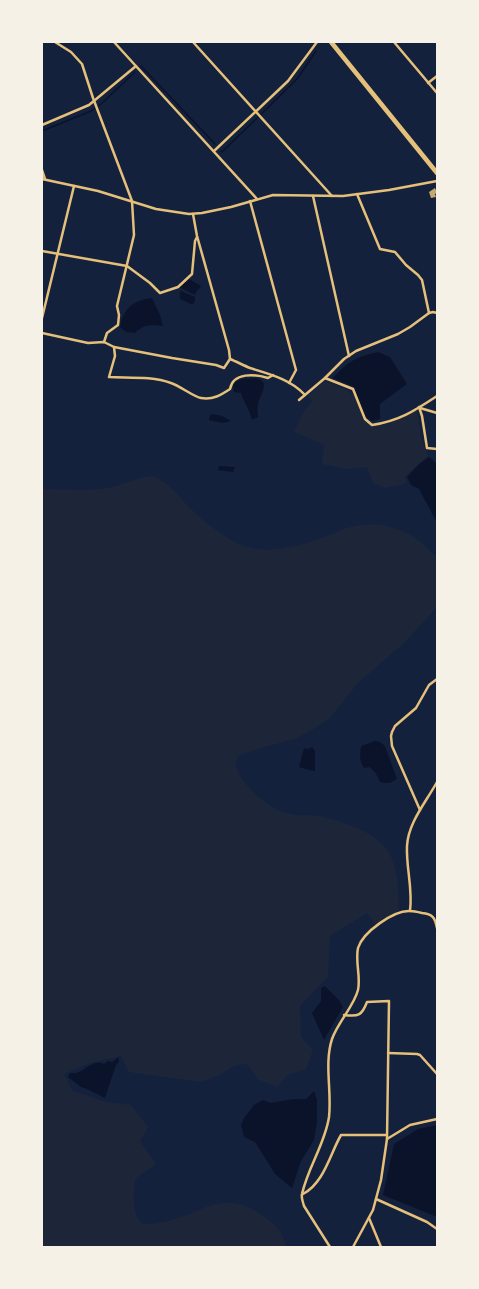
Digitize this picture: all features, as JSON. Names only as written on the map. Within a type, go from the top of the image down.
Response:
[{"type":"main road","points":[[331,42],[437,173]]},
{"type":"street","points":[[55,42],[71,52],[82,64],[132,201],[134,235],[117,306],[118,325],[107,333],[104,342]]},
{"type":"street","points":[[114,42],[257,199]]},
{"type":"street","points":[[193,42],[332,196]]},
{"type":"street","points":[[214,151],[288,81],[317,42]]},
{"type":"street","points":[[394,42],[437,93]]},
{"type":"street","points":[[42,125],[95,103],[136,66]]},
{"type":"street","points":[[428,83],[437,76]]},
{"type":"street","points":[[42,170],[44,179],[156,208],[193,214],[217,210],[273,195],[332,196],[357,194],[389,190],[437,180]]},
{"type":"street","points":[[42,318],[74,186]]},
{"type":"street","points":[[357,194],[380,249],[395,252],[406,266],[422,280],[430,313]]},
{"type":"street","points":[[312,196],[349,356]]},
{"type":"street","points":[[250,201],[296,370],[289,383]]},
{"type":"street","points":[[42,333],[88,343],[104,342],[114,347],[216,365],[224,368],[230,359],[229,350],[193,214]]},
{"type":"street","points":[[42,251],[127,266],[150,283],[160,293],[178,287],[192,274],[195,241],[198,236]]},
{"type":"street","points":[[299,400],[304,394],[356,351],[398,334],[430,313],[437,313]]},
{"type":"street","points":[[114,347],[115,356],[109,377],[156,379],[170,382],[200,398],[216,398],[230,389],[231,384],[239,377],[260,375],[268,378],[273,375]]},
{"type":"street","points":[[230,359],[273,375],[296,387],[304,394]]},
{"type":"street","points":[[325,378],[353,389],[365,419],[372,425],[389,422],[408,414],[437,396]]},
{"type":"street","points":[[419,407],[437,412]]},
{"type":"street","points":[[419,407],[422,416],[426,448],[437,449]]},
{"type":"street","points":[[420,810],[392,746],[391,736],[395,726],[416,708],[429,685],[437,679]]},
{"type":"street","points":[[410,911],[412,898],[407,846],[410,828],[437,782]]},
{"type":"street","points":[[330,1247],[304,1206],[302,1194],[324,1137],[329,1117],[330,1092],[328,1057],[334,1035],[357,992],[360,978],[358,949],[365,936],[373,928],[393,916],[410,911],[430,915],[435,919],[437,928]]},
{"type":"street","points":[[344,1015],[359,1015],[363,1012],[367,1002],[389,1001],[387,1139],[381,1180],[376,1199],[353,1247]]},
{"type":"street","points":[[388,1053],[420,1055],[437,1074]]},
{"type":"street","points":[[387,1139],[410,1125],[437,1119]]},
{"type":"street","points":[[302,1194],[313,1187],[322,1174],[341,1135],[386,1135]]},
{"type":"street","points":[[376,1199],[426,1222],[437,1229]]},
{"type":"street","points":[[368,1217],[381,1247]]},
{"type":"shaded area","points":[[189,279],[201,286],[195,295],[179,287]]},
{"type":"shaded area","points":[[181,291],[195,297],[193,304],[180,299],[179,293]]},
{"type":"shaded area","points":[[152,298],[160,315],[163,326],[148,326],[135,333],[126,332],[120,327],[126,310],[130,306],[139,301]]},
{"type":"shaded area","points":[[378,352],[390,357],[407,384],[380,404],[380,419],[372,421],[365,416],[354,387],[333,378],[343,367],[353,360]]},
{"type":"shaded area","points":[[255,378],[263,382],[264,388],[259,400],[258,417],[252,420],[241,393],[234,392],[233,387],[239,380]]},
{"type":"shaded area","points":[[325,381],[351,393],[357,400],[363,416],[372,426],[389,424],[417,409],[421,437],[428,456],[404,477],[407,482],[401,485],[384,488],[373,483],[367,467],[348,469],[322,464],[324,445],[294,432],[302,415],[312,401],[308,396]]},
{"type":"shaded area","points":[[213,414],[222,416],[231,421],[223,423],[209,420],[210,415]]},
{"type":"shaded area","points":[[429,457],[437,464],[437,521],[419,489],[411,485],[407,477],[418,465]]},
{"type":"shaded area","points":[[219,466],[235,467],[233,472],[218,470]]},
{"type":"shaded area","points":[[152,476],[170,487],[195,513],[210,525],[234,542],[251,548],[274,550],[297,546],[354,526],[377,525],[399,530],[410,535],[437,557],[437,607],[404,643],[358,683],[330,718],[297,738],[239,756],[236,762],[236,768],[243,780],[261,799],[275,809],[293,815],[312,815],[339,821],[366,832],[380,842],[386,849],[391,856],[394,865],[399,911],[375,924],[367,913],[330,936],[328,977],[300,1006],[301,1037],[313,1050],[306,1069],[288,1075],[277,1087],[259,1080],[247,1064],[233,1066],[220,1075],[201,1082],[129,1072],[121,1056],[90,1063],[64,1074],[73,1091],[106,1102],[131,1105],[148,1127],[140,1141],[156,1164],[136,1178],[134,1189],[136,1215],[143,1224],[173,1220],[224,1203],[236,1204],[250,1208],[273,1224],[279,1230],[286,1247],[42,1247],[42,489],[101,489]]},
{"type":"shaded area","points":[[375,741],[380,742],[385,746],[397,779],[391,782],[380,782],[375,772],[369,767],[364,768],[361,763],[361,746]]},
{"type":"shaded area","points":[[312,747],[315,751],[315,771],[299,767],[304,748],[308,749]]},
{"type":"shaded area","points":[[325,986],[339,1000],[343,1007],[324,1040],[312,1013],[321,1001],[321,988]]},
{"type":"shaded area","points":[[119,1057],[119,1062],[116,1065],[105,1098],[81,1087],[68,1077],[70,1073],[80,1072],[96,1063],[104,1064],[108,1061],[112,1062]]},
{"type":"shaded area","points":[[314,1091],[317,1100],[317,1122],[314,1140],[301,1161],[292,1188],[275,1174],[255,1142],[244,1137],[241,1125],[244,1118],[254,1105],[263,1100],[271,1103],[293,1099],[306,1099]]},
{"type":"shaded area","points":[[437,1125],[437,1217],[383,1195],[394,1144],[418,1129]]},
{"type":"building","points":[[435,188],[437,193],[435,194],[436,197],[431,198],[429,192]]},
{"type":"waterway","points":[[221,151],[222,152],[297,79],[316,51]]},
{"type":"waterway","points":[[141,66],[215,144]]},
{"type":"waterway","points":[[42,131],[91,111],[101,104],[135,72]]}]
